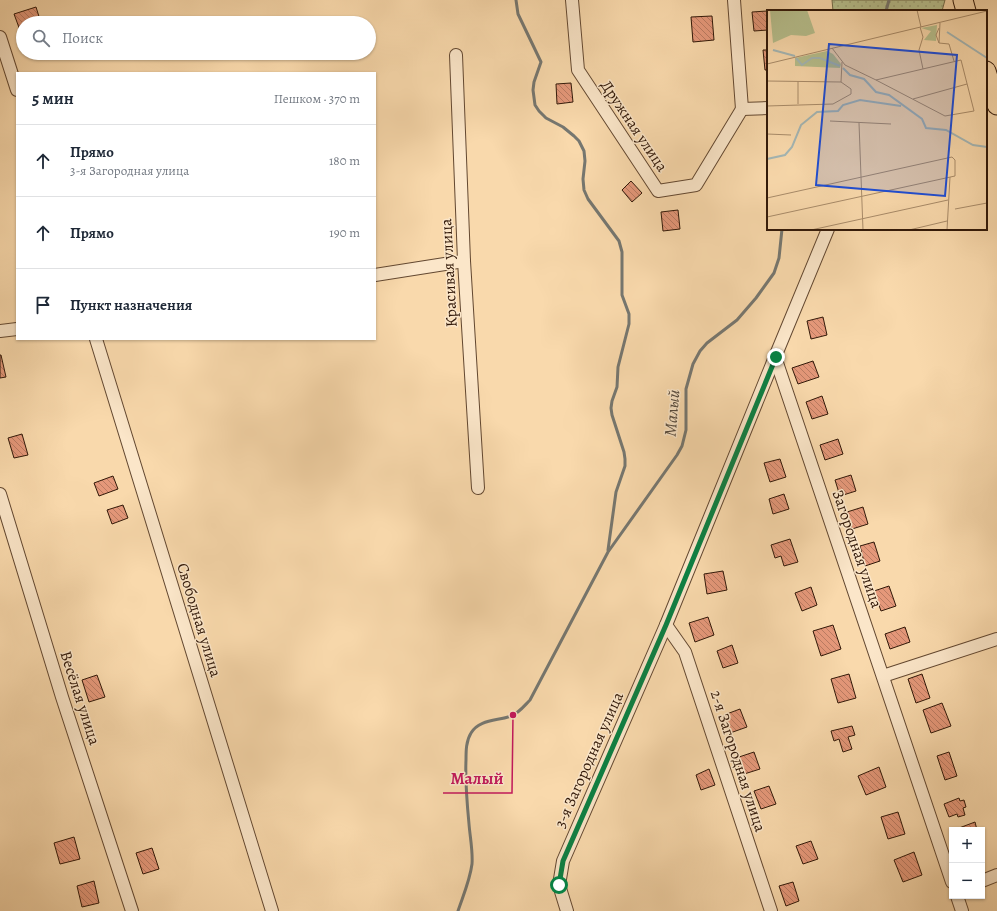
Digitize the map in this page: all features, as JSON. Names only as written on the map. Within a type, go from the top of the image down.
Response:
[{"type":"main road","points":[[963,0],[966,10]]},
{"type":"main road","points":[[987,74],[997,105]]},
{"type":"street","name":"Дружная улица","points":[[572,0],[578,70],[658,190],[696,185],[742,109]]},
{"type":"street","points":[[734,0],[742,109],[767,108]]},
{"type":"street","points":[[0,37],[16,87]]},
{"type":"street","name":"Красивая улица","points":[[456,55],[464,261],[478,488]]},
{"type":"street","points":[[776,357],[828,230]]},
{"type":"street","points":[[376,275],[464,261]]},
{"type":"street","points":[[0,331],[16,329]]},
{"type":"street","name":"Свободная улица","points":[[96,340],[272,911]]},
{"type":"street","name":"3-я Загородная улица","points":[[567,911],[559,885],[563,861],[666,625],[776,357]]},
{"type":"street","name":"Загородная улица","points":[[776,357],[949,873]]},
{"type":"street","name":"Весёлая улица","points":[[0,494],[65,704],[132,911]]},
{"type":"street","name":"2-я Загородная улица","points":[[666,625],[685,652],[771,911]]},
{"type":"street","points":[[883,676],[997,639]]},
{"type":"street","points":[[985,880],[997,875]]},
{"type":"street","points":[[958,899],[962,911]]},
{"type":"green space","points":[[832,0],[945,0],[942,10],[833,10]]},
{"type":"building","points":[[36,7],[39,16],[16,16],[16,19],[14,14]]},
{"type":"building","points":[[767,11],[767,30],[754,31],[752,12]]},
{"type":"building","points":[[712,16],[714,40],[693,42],[691,17]]},
{"type":"building","points":[[763,50],[767,50],[767,70],[765,70]]},
{"type":"building","points":[[571,83],[573,102],[557,104],[556,84]]},
{"type":"building","points":[[631,181],[642,193],[632,202],[622,190]]},
{"type":"building","points":[[678,210],[680,229],[663,231],[661,212]]},
{"type":"building","points":[[823,317],[827,335],[811,339],[807,321]]},
{"type":"building","points":[[0,355],[6,377],[0,378]]},
{"type":"building","points":[[813,361],[819,377],[798,384],[792,368]]},
{"type":"building","points":[[822,396],[828,414],[812,419],[806,402]]},
{"type":"building","points":[[22,434],[28,455],[14,458],[8,438]]},
{"type":"building","points":[[838,439],[843,454],[825,460],[820,445]]},
{"type":"building","points":[[780,459],[786,477],[770,482],[764,463]]},
{"type":"building","points":[[851,475],[856,491],[840,496],[835,480]]},
{"type":"building","points":[[113,476],[118,489],[99,496],[94,483]]},
{"type":"building","points":[[784,494],[789,509],[773,514],[769,499]]},
{"type":"building","points":[[123,505],[128,518],[112,524],[107,510]]},
{"type":"building","points":[[863,507],[868,524],[852,529],[847,512]]},
{"type":"building","points":[[790,539],[798,562],[784,566],[781,556],[775,558],[771,545]]},
{"type":"building","points":[[874,542],[880,561],[865,566],[860,546]]},
{"type":"building","points":[[723,571],[727,590],[707,594],[704,574]]},
{"type":"building","points":[[889,586],[896,606],[881,611],[874,591]]},
{"type":"building","points":[[811,587],[817,605],[802,611],[795,593]]},
{"type":"building","points":[[708,617],[714,635],[695,642],[689,623]]},
{"type":"building","points":[[833,625],[841,649],[821,656],[813,631]]},
{"type":"building","points":[[905,627],[910,642],[890,649],[885,634]]},
{"type":"building","points":[[732,645],[738,663],[723,668],[717,651]]},
{"type":"building","points":[[849,674],[856,698],[838,703],[831,679]]},
{"type":"building","points":[[922,674],[930,698],[916,703],[908,679]]},
{"type":"building","points":[[97,675],[105,697],[89,702],[82,680]]},
{"type":"building","points":[[942,703],[951,726],[931,733],[923,710]]},
{"type":"building","points":[[740,709],[747,727],[730,733],[724,715]]},
{"type":"building","points":[[852,726],[855,735],[848,737],[852,749],[843,752],[839,739],[834,741],[831,731]]},
{"type":"building","points":[[754,752],[760,769],[741,775],[736,758]]},
{"type":"building","points":[[949,752],[957,776],[945,780],[937,756]]},
{"type":"building","points":[[879,767],[886,787],[866,795],[858,776]]},
{"type":"building","points":[[709,769],[715,785],[701,790],[696,775]]},
{"type":"building","points":[[769,786],[776,804],[761,809],[754,791]]},
{"type":"building","points":[[959,798],[960,801],[964,800],[966,807],[963,808],[965,815],[958,817],[957,814],[949,817],[944,804]]},
{"type":"building","points":[[898,812],[905,834],[888,839],[881,817]]},
{"type":"building","points":[[975,822],[976,827],[962,827]]},
{"type":"building","points":[[74,837],[80,859],[60,864],[54,843]]},
{"type":"building","points":[[811,841],[818,859],[803,864],[796,846]]},
{"type":"building","points":[[152,848],[159,869],[143,874],[136,853]]},
{"type":"building","points":[[914,852],[922,875],[903,882],[894,860]]},
{"type":"building","points":[[94,881],[99,903],[82,907],[77,886]]},
{"type":"building","points":[[793,882],[799,901],[786,906],[779,886]]},
{"type":"waterway","points":[[516,0],[518,14],[541,62],[534,82],[533,90],[535,105],[546,118],[563,127],[579,141],[584,151],[584,190],[588,199],[619,241],[622,252],[622,295],[629,314],[629,324],[618,367],[617,387],[611,408],[624,452],[625,466],[616,492],[608,550]]},
{"type":"waterway","name":"Малый","points":[[886,10],[889,0]]},
{"type":"waterway","name":"Малый","points":[[458,911],[468,882],[472,864],[466,776],[466,750],[469,736],[474,728],[479,725],[514,715],[530,700],[608,552],[682,446],[686,430],[686,389],[693,364],[700,351],[707,343],[737,320],[756,298],[774,273],[779,258],[782,230]]},
{"type":"place","name":"Малый","points":[[513,715]]},
{"type":"route","points":[[559,885],[563,861],[666,625],[776,357]]}]
